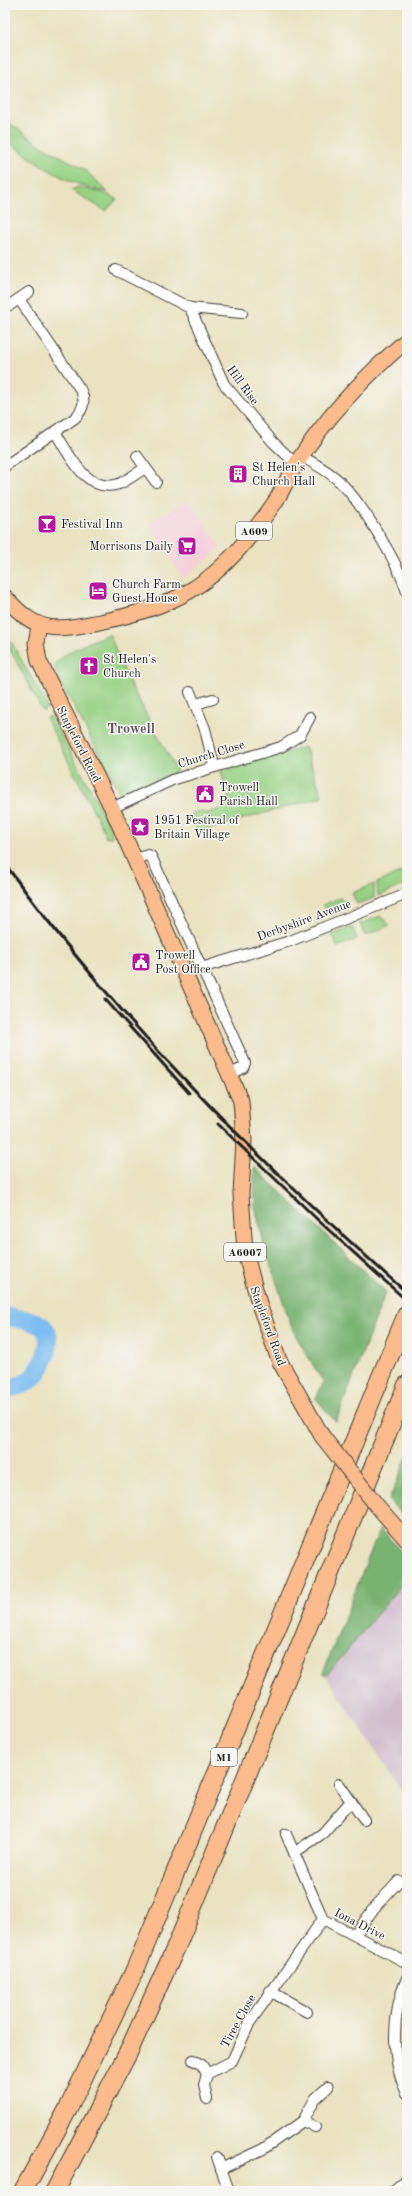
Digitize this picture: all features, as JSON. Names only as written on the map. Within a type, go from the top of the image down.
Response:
[{"type":"highway","name":"M1","points":[[23,2191],[68,2108],[135,1970],[407,1314]]},
{"type":"highway","name":"M1","points":[[55,2191],[127,2055],[177,1945],[407,1385]]},
{"type":"main road","name":"A609","points":[[5,597],[20,614],[39,626],[54,628],[105,621],[160,606],[196,587],[218,572],[237,554],[277,499],[299,460],[342,402],[384,360],[407,340]]},
{"type":"main road","name":"Stapleford Road","points":[[39,626],[36,643],[38,661],[112,808],[241,1101],[243,1120],[241,1194],[245,1252],[260,1308],[279,1360],[322,1436],[378,1507],[407,1540]]},
{"type":"street","points":[[116,270],[190,308],[242,313]]},
{"type":"street","points":[[10,305],[29,292]]},
{"type":"street","points":[[5,466],[78,415],[83,406],[83,396],[19,299]]},
{"type":"street","name":"Hill Rise","points":[[190,308],[224,384],[273,442],[299,460],[329,473],[347,490],[393,561],[407,592]]},
{"type":"street","points":[[55,432],[84,475],[94,483],[109,485],[120,483],[145,468]]},
{"type":"street","points":[[137,456],[156,482]]},
{"type":"street","points":[[190,692],[205,729],[214,766]]},
{"type":"street","points":[[196,704],[213,699]]},
{"type":"street","name":"Church Close","points":[[112,808],[172,780],[214,766],[281,747],[300,735],[310,717]]},
{"type":"street","points":[[134,859],[148,855],[151,856],[245,1063],[243,1068],[230,1074]]},
{"type":"street","name":"Derbyshire Avenue","points":[[185,973],[290,941],[407,894]]},
{"type":"street","points":[[339,1784],[364,1820]]},
{"type":"street","points":[[294,1853],[323,1833],[351,1801]]},
{"type":"street","name":"Iona Drive","points":[[286,1834],[323,1919],[407,1963]]},
{"type":"street","points":[[356,1935],[374,1908],[399,1881]]},
{"type":"street","name":"Tiree Close","points":[[207,2074],[232,2061],[250,2022],[270,1991],[323,1919]]},
{"type":"street","points":[[407,1978],[398,2014],[394,2040],[398,2067],[407,2093]]},
{"type":"street","name":"Tiree Close","points":[[270,1991],[307,2012]]},
{"type":"street","points":[[193,2060],[202,2065],[207,2074],[204,2085],[207,2099]]},
{"type":"street","points":[[221,2168],[263,2149],[303,2121],[315,2099],[328,2086]]},
{"type":"street","points":[[303,2121],[315,2127]]},
{"type":"street","points":[[217,2157],[229,2191]]},
{"type":"street","points":[[393,2191],[407,2179]]},
{"type":"shaded area","points":[[188,499],[221,547],[183,578],[150,523]]},
{"type":"shaded area","points":[[407,1578],[407,1798],[326,1676]]},
{"type":"green space","points":[[5,120],[40,145],[84,169],[108,192],[79,185],[53,172],[29,157],[5,139]]},
{"type":"green space","points":[[78,187],[104,193],[117,199],[106,211],[71,190]]},
{"type":"green space","points":[[109,634],[129,682],[177,771],[140,789],[121,795],[66,692],[64,692],[55,668],[55,664],[67,654],[80,646]]},
{"type":"green space","points":[[9,638],[45,702],[47,708],[43,712],[5,640]]},
{"type":"green space","points":[[51,716],[110,826],[112,837],[105,837],[105,833],[46,718]]},
{"type":"green space","points":[[305,747],[322,797],[197,832],[191,813],[202,811],[203,814],[222,809],[221,805],[230,802],[221,771]]},
{"type":"green space","points":[[402,872],[407,884],[378,896],[377,883]]},
{"type":"green space","points":[[374,884],[374,898],[357,904],[352,893]]},
{"type":"green space","points":[[341,898],[346,909],[333,914],[322,905]]},
{"type":"green space","points":[[380,916],[390,925],[365,936],[360,924]]},
{"type":"green space","points":[[352,927],[357,939],[337,947],[332,935]]},
{"type":"green space","points":[[254,1167],[386,1292],[336,1422],[316,1399],[323,1382],[293,1331],[264,1245],[255,1206]]},
{"type":"green space","points":[[407,1457],[407,1521],[389,1500]]},
{"type":"green space","points":[[380,1528],[407,1558],[407,1578],[326,1676],[323,1673]]},
{"type":"waterway","points":[[5,1316],[31,1321],[40,1325],[44,1328],[48,1341],[46,1356],[34,1376],[24,1384],[5,1389]]},
{"type":"railway","points":[[5,864],[49,923],[96,980],[194,1089],[298,1193],[407,1293]]},
{"type":"railway","points":[[105,999],[189,1093]]},
{"type":"railway","points":[[218,1124],[320,1222],[407,1301]]},
{"type":"place","name":"St Helen's Church Hall","points":[[238,474]]},
{"type":"place","name":"Festival Inn","points":[[47,524]]},
{"type":"place","name":"Morrisons Daily","points":[[187,546]]},
{"type":"place","name":"Church Farm Guest House","points":[[98,591]]},
{"type":"place","name":"St Helen's Church","points":[[89,666]]},
{"type":"place","name":"Trowell Parish Hall","points":[[205,794]]},
{"type":"place","name":"1951 Festival of Britain Village","points":[[140,827]]},
{"type":"place","name":"Trowell Post Office","points":[[141,962]]},
{"type":"district","name":"Trowell","points":[[131,728]]}]
